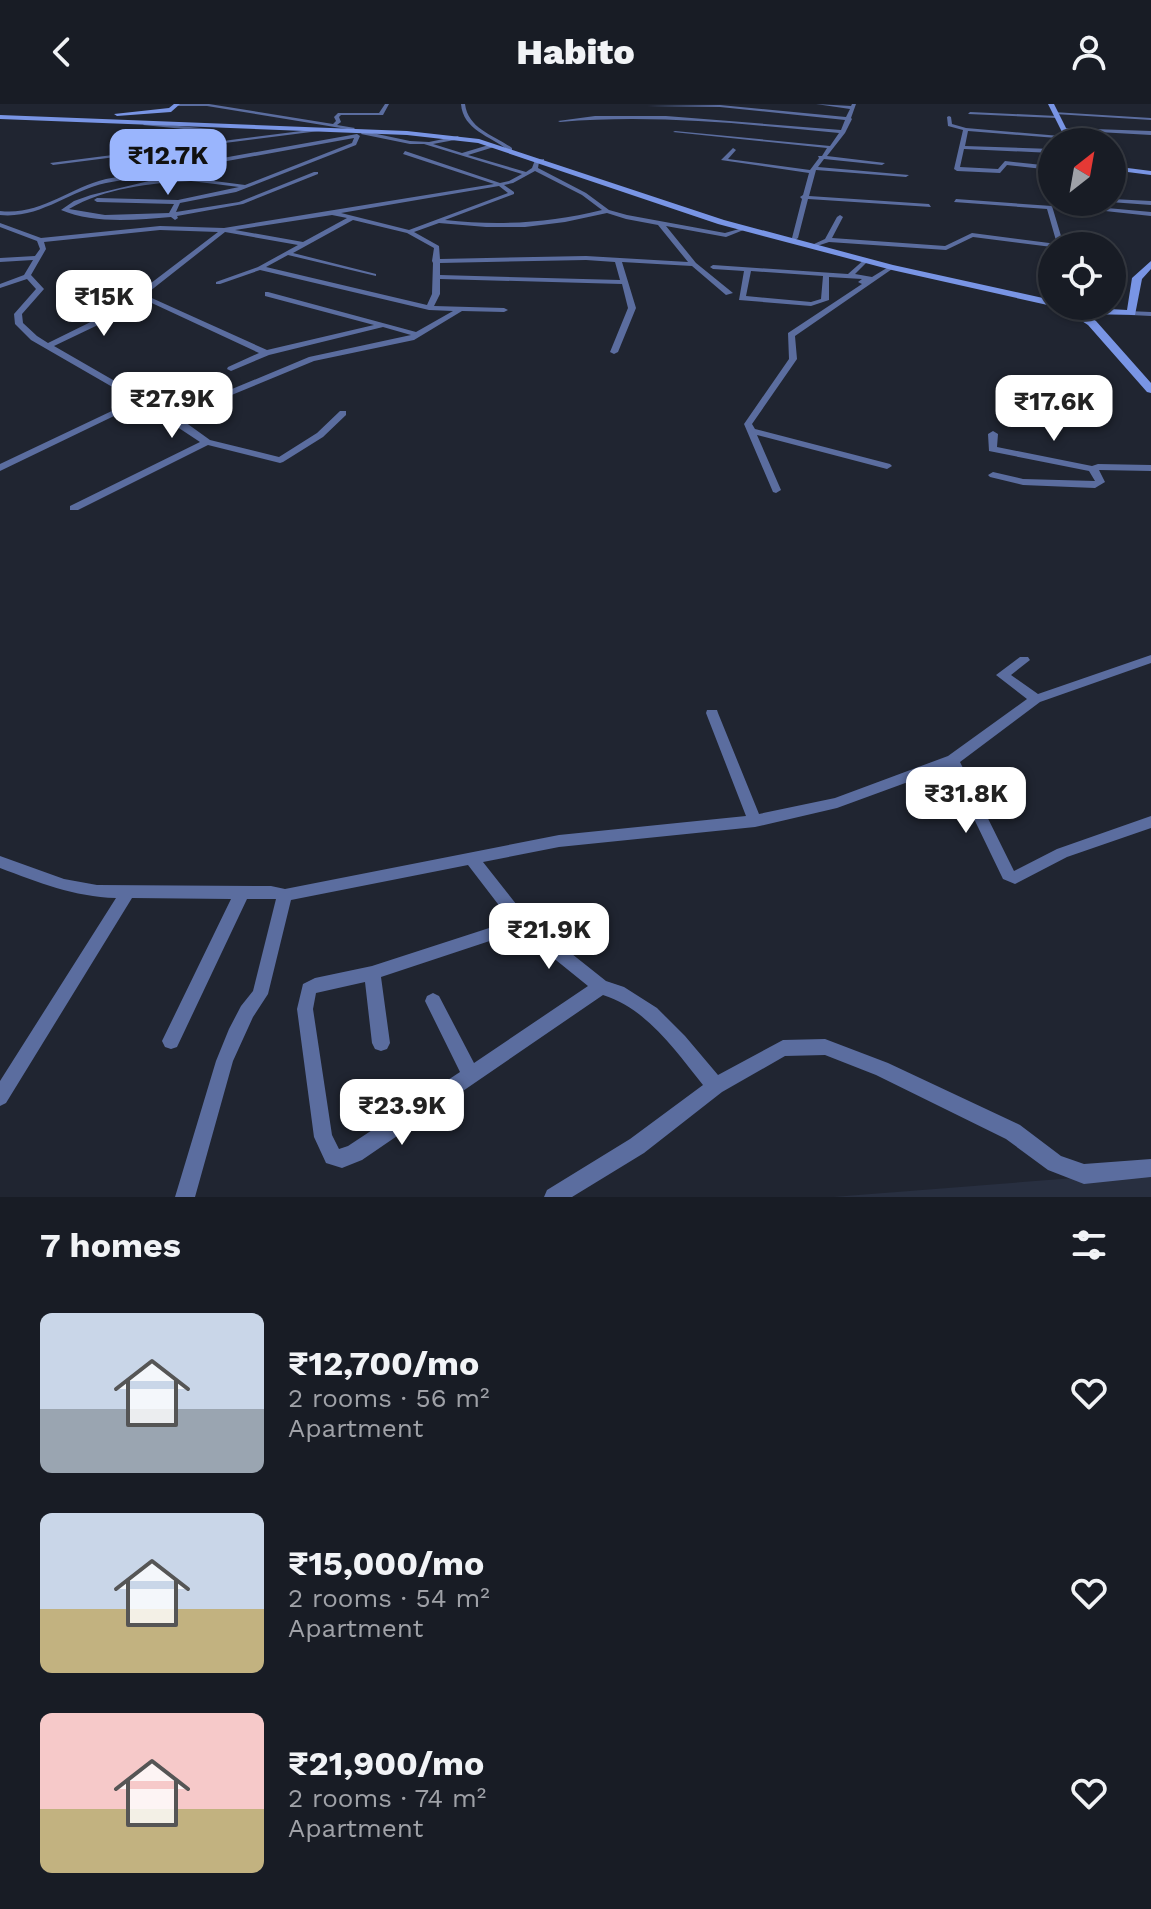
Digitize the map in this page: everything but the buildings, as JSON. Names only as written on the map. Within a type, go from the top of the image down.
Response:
[{"type":"main road","points":[[94,119],[171,110],[177,104]]},
{"type":"main road","points":[[1051,104],[1063,128]]},
{"type":"main road","points":[[0,116],[333,127],[353,132],[458,138],[522,155]]},
{"type":"main road","points":[[94,119],[145,124],[317,130],[333,127]]},
{"type":"main road","points":[[353,132],[477,139],[510,149],[538,163],[744,228],[795,238],[892,267],[1038,298]]},
{"type":"main road","points":[[538,163],[760,231],[1038,298]]},
{"type":"main road","points":[[1126,170],[1151,173]]},
{"type":"main road","points":[[1126,313],[1131,313],[1137,278],[1151,264]]},
{"type":"main road","points":[[1089,320],[1151,390]]},
{"type":"main road","points":[[1093,320],[1115,337],[1151,379]]},
{"type":"street","points":[[177,104],[207,105],[333,127],[339,122],[336,117],[340,114],[381,114],[387,104]]},
{"type":"street","points":[[463,104],[462,113],[470,124],[510,149]]},
{"type":"street","points":[[811,107],[773,104],[734,146],[882,163]]},
{"type":"street","points":[[795,238],[803,197],[813,170],[843,132],[854,106],[818,104]]},
{"type":"street","points":[[649,106],[766,110],[850,119]]},
{"type":"street","points":[[970,113],[1151,119]]},
{"type":"street","points":[[560,121],[595,116],[843,132]]},
{"type":"street","points":[[949,117],[950,125],[966,129],[1038,134]]},
{"type":"street","points":[[145,124],[212,130],[165,146]]},
{"type":"street","points":[[684,126],[836,139]]},
{"type":"street","points":[[966,129],[958,171],[1000,171],[1005,163],[1038,167]]},
{"type":"street","points":[[53,163],[317,130]]},
{"type":"street","points":[[90,199],[178,202],[212,197],[354,144],[353,132]]},
{"type":"street","points":[[0,213],[18,215],[68,198],[81,189],[108,182],[353,132],[380,134],[409,143],[458,138]]},
{"type":"street","points":[[675,132],[829,147]]},
{"type":"street","points":[[1126,134],[1151,133]]},
{"type":"street","points":[[477,139],[501,141]]},
{"type":"street","points":[[426,142],[528,174]]},
{"type":"street","points":[[435,162],[492,146]]},
{"type":"street","points":[[962,147],[1038,150]]},
{"type":"street","points":[[733,150],[724,160],[813,170],[906,175]]},
{"type":"street","points":[[405,153],[499,184],[512,193],[409,232]]},
{"type":"street","points":[[746,163],[756,154]]},
{"type":"street","points":[[48,346],[98,323],[140,295],[224,230],[499,184],[528,174],[538,163],[607,211],[726,235],[744,228]]},
{"type":"street","points":[[244,186],[204,179],[115,190],[64,210],[118,215],[172,214],[239,203],[316,173]]},
{"type":"street","points":[[803,197],[929,206]]},
{"type":"street","points":[[956,201],[1050,207],[1057,232]]},
{"type":"street","points":[[172,214],[178,202]]},
{"type":"street","points":[[1126,202],[1151,203]]},
{"type":"street","points":[[439,222],[532,227],[557,225],[607,211]]},
{"type":"street","points":[[327,212],[409,232],[437,247],[436,294],[429,308]]},
{"type":"street","points":[[1126,212],[1151,214]]},
{"type":"street","points":[[172,214],[182,228]]},
{"type":"street","points":[[828,240],[840,217]]},
{"type":"street","points":[[218,283],[260,268],[352,218]]},
{"type":"street","points":[[660,223],[694,264],[733,293],[729,285],[737,283],[748,270]]},
{"type":"street","points":[[0,225],[40,240],[182,228],[224,230],[303,244]]},
{"type":"street","points":[[817,244],[828,240],[946,248],[972,235],[1038,243]]},
{"type":"street","points":[[0,286],[28,276],[43,249],[40,240]]},
{"type":"street","points":[[286,253],[374,275]]},
{"type":"street","points":[[0,260],[36,258]]},
{"type":"street","points":[[435,261],[618,259],[694,264]]},
{"type":"street","points":[[614,352],[632,308],[618,259]]},
{"type":"street","points":[[848,277],[866,260]]},
{"type":"street","points":[[713,267],[869,277],[830,302]]},
{"type":"street","points":[[776,490],[748,424],[793,359],[791,335],[892,267]]},
{"type":"street","points":[[260,268],[429,308],[504,310]]},
{"type":"street","points":[[28,276],[40,289],[18,314],[19,324],[48,346],[171,417],[207,442],[280,460],[320,435],[343,413]]},
{"type":"street","points":[[737,283],[742,298],[815,304],[825,300],[826,276]]},
{"type":"street","points":[[436,277],[624,282]]},
{"type":"street","points":[[268,294],[416,334]]},
{"type":"street","points":[[140,295],[266,353]]},
{"type":"street","points":[[171,417],[312,359],[416,334],[458,311]]},
{"type":"street","points":[[1131,313],[1149,313]]},
{"type":"street","points":[[231,369],[266,353],[380,326]]},
{"type":"street","points":[[0,468],[141,400]]},
{"type":"street","points":[[751,431],[887,466]]},
{"type":"street","points":[[993,434],[992,449],[1093,469],[1151,468]]},
{"type":"street","points":[[74,508],[207,442]]},
{"type":"street","points":[[993,475],[1023,482],[1100,484],[1093,469]]},
{"type":"street","points":[[0,862],[64,885],[128,891],[285,895],[559,841],[755,821],[837,803],[953,760],[1036,699],[1151,659]]},
{"type":"street","points":[[1024,660],[1002,675],[1036,699]]},
{"type":"street","points":[[712,713],[755,821]]},
{"type":"street","points":[[953,760],[968,799],[1008,875],[1015,878],[1062,853],[1151,822]]},
{"type":"street","points":[[471,858],[522,924],[601,987],[628,997],[658,1021],[716,1086]]},
{"type":"street","points":[[0,1097],[128,891]]},
{"type":"street","points":[[171,1041],[242,893]]},
{"type":"street","points":[[185,1197],[225,1064],[250,1005],[260,994],[285,895]]},
{"type":"street","points":[[522,924],[372,973],[315,985],[306,998],[323,1137],[333,1156],[342,1159],[355,1153],[601,987]]},
{"type":"street","points":[[372,973],[381,1043]]},
{"type":"street","points":[[433,1001],[471,1075]]},
{"type":"street","points":[[554,1197],[637,1146],[716,1086],[783,1048],[825,1047],[882,1069],[1013,1132],[1055,1163],[1084,1174],[1151,1168]]},
{"type":"shaded area","points":[[1151,1172],[1151,1197],[833,1197]]}]
